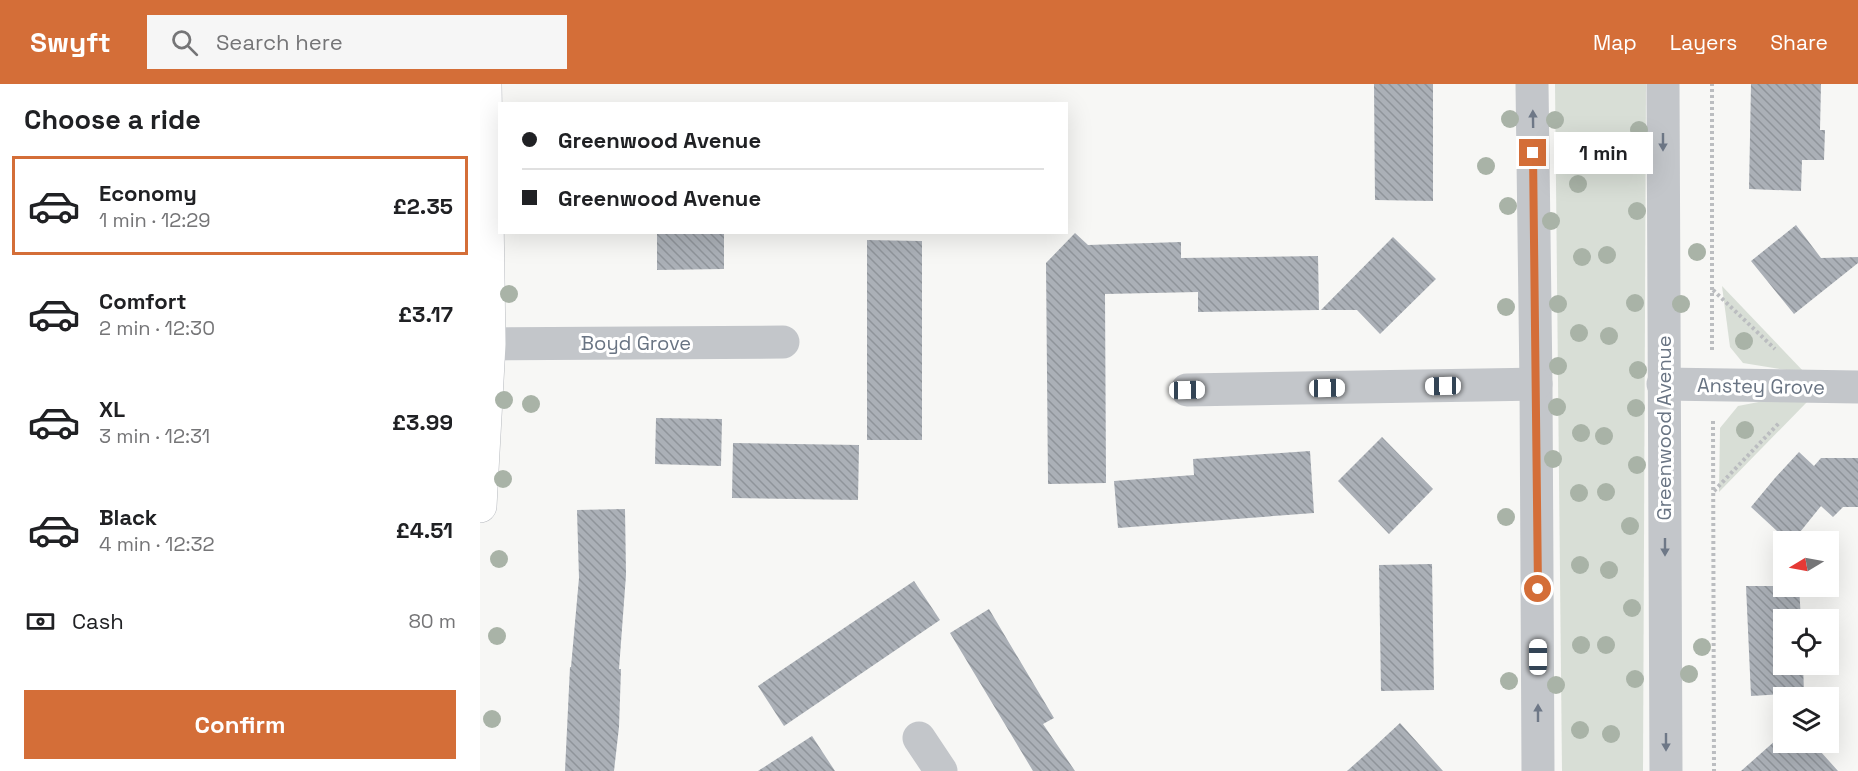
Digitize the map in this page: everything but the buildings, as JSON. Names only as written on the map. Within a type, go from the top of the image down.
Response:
[{"type":"main road","points":[[480,506],[489,344],[484,84]]},
{"type":"street","points":[[1532,84],[1538,771]]},
{"type":"street","name":"Greenwood Avenue","points":[[1663,84],[1666,771]]},
{"type":"street","name":"Boyd Grove","points":[[489,344],[783,342]]},
{"type":"street","points":[[1187,390],[1536,384]]},
{"type":"street","name":"Anstey Grove","points":[[1664,384],[1858,387]]},
{"type":"street","points":[[919,738],[941,771]]},
{"type":"path","points":[[1712,84],[1714,771]]},
{"type":"shaded area","points":[[1555,84],[1646,84],[1643,771],[1562,771]]},
{"type":"shaded area","points":[[1722,286],[1805,373],[1743,363],[1730,347]]},
{"type":"shaded area","points":[[1769,400],[1807,402],[1719,492],[1720,428],[1738,406]]},
{"type":"route","points":[[1533,153],[1538,589]]}]
